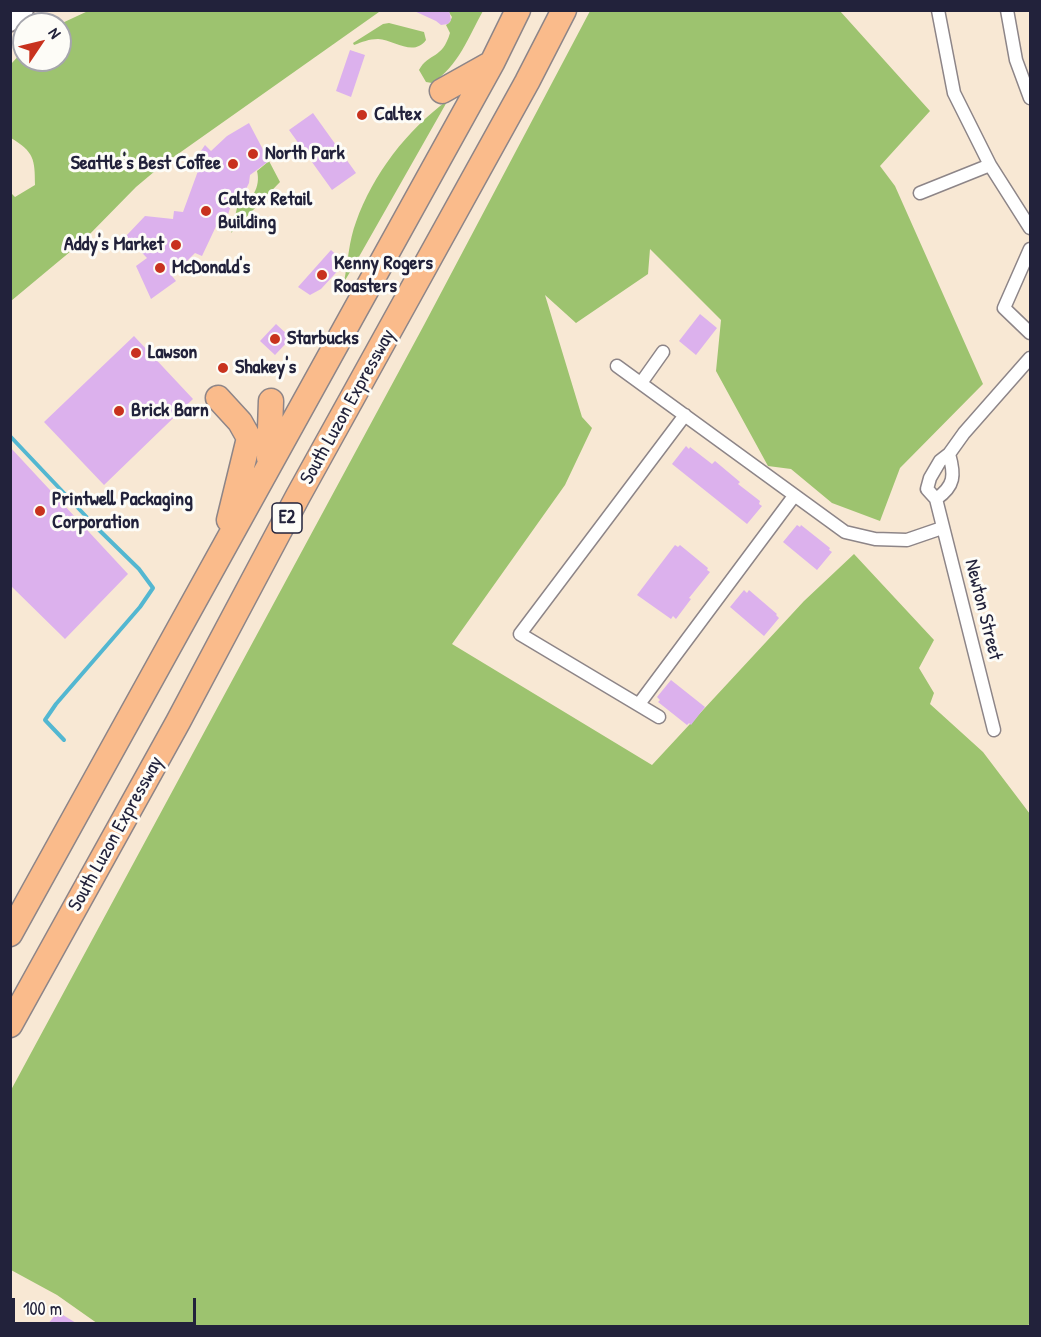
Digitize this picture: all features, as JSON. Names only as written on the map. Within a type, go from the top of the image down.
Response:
[{"type":"highway","name":"South Luzon Expressway","points":[[10,934],[492,63],[518,10]]},
{"type":"highway","name":"South Luzon Expressway","points":[[10,1025],[178,722],[298,496],[527,82],[564,10]]},
{"type":"highway","points":[[442,91],[492,63]]},
{"type":"highway","points":[[218,398],[240,422],[249,438],[221,554]]},
{"type":"highway","points":[[269,465],[271,401]]},
{"type":"street","points":[[10,23],[25,10]]},
{"type":"street","points":[[938,10],[954,93],[990,165],[1030,228]]},
{"type":"street","points":[[1007,10],[1016,60],[1030,98]]},
{"type":"street","points":[[920,193],[990,165]]},
{"type":"street","points":[[1030,249],[1004,308],[1030,333]]},
{"type":"street","points":[[641,383],[663,352]]},
{"type":"street","name":"Newton Street","points":[[994,730],[936,499],[927,489],[930,478],[940,461],[949,454],[964,433],[1030,358]]},
{"type":"street","points":[[617,366],[845,532],[874,539],[907,540],[942,528]]},
{"type":"street","points":[[659,717],[520,634],[685,415]]},
{"type":"street","points":[[936,499],[946,492],[952,482],[953,469],[949,454]]},
{"type":"street","points":[[639,704],[794,496]]},
{"type":"green space","points":[[88,11],[385,11],[379,12],[161,166],[136,187],[83,241],[11,301],[11,193],[15,197],[35,185],[32,157],[11,138],[11,64],[12,72],[72,72],[72,18]]},
{"type":"green space","points":[[448,11],[483,11],[449,69],[432,83],[426,82],[419,70],[447,42],[450,33],[446,25],[452,17]]},
{"type":"green space","points":[[590,11],[840,11],[930,111],[880,166],[895,186],[983,384],[900,468],[880,521],[832,503],[791,469],[768,466],[716,371],[721,320],[650,249],[648,274],[576,323],[545,295],[582,417],[592,428],[565,485],[452,644],[652,765],[804,601],[854,554],[934,640],[919,668],[934,693],[930,704],[983,752],[1030,814],[1030,1324],[1026,1326],[101,1326],[57,1295],[11,1270],[11,1090],[424,325]]},
{"type":"green space","points":[[389,23],[424,32],[426,40],[416,47],[378,39],[354,45],[353,43],[383,24]]},
{"type":"green space","points":[[448,100],[344,282],[354,229],[372,187],[405,139]]},
{"type":"green space","points":[[269,161],[280,182],[231,233],[237,208],[247,202],[254,193],[258,183],[257,171]]},
{"type":"building","points":[[412,10],[449,10],[451,20],[448,24],[441,25]]},
{"type":"building","points":[[350,50],[365,55],[351,97],[336,91]]},
{"type":"building","points":[[313,113],[356,173],[332,190],[289,130]]},
{"type":"building","name":"Caltex Retail Building","points":[[249,123],[269,161],[250,175],[245,191],[232,202],[226,221],[219,220],[202,256],[195,253],[172,276],[176,281],[151,299],[136,266],[147,258],[126,236],[145,216],[173,219],[174,211],[183,212],[198,171],[190,167],[205,145],[211,151],[227,136]]},
{"type":"building","name":"Kenny Rogers Roasters","points":[[331,250],[345,263],[321,289],[310,295],[298,287]]},
{"type":"building","points":[[700,314],[717,328],[696,355],[679,341]]},
{"type":"building","name":"Starbucks","points":[[276,324],[291,338],[275,355],[260,341]]},
{"type":"building","name":"Brick Barn","points":[[134,336],[193,399],[104,485],[44,422]]},
{"type":"building","points":[[686,446],[712,464],[715,461],[740,482],[738,484],[760,501],[759,504],[762,506],[747,524],[672,464]]},
{"type":"building","name":"Printwell Packaging Corporation","points":[[10,447],[128,574],[65,639],[10,585]]},
{"type":"building","points":[[797,525],[800,527],[801,525],[832,552],[817,570],[783,542]]},
{"type":"building","points":[[675,545],[678,547],[680,545],[710,572],[676,619],[673,616],[671,619],[637,595]]},
{"type":"building","points":[[744,590],[747,593],[749,590],[779,618],[764,636],[730,607]]},
{"type":"building","points":[[671,680],[705,707],[691,725],[689,723],[687,725],[658,702],[660,700],[657,697]]},
{"type":"building","points":[[58,1312],[81,1326],[46,1326]]},
{"type":"waterway","points":[[10,436],[139,569],[153,588],[140,607],[56,704],[45,720],[64,740]]},
{"type":"place","name":"Caltex","points":[[362,115]]},
{"type":"place","name":"North Park","points":[[253,154]]},
{"type":"place","name":"Seattle's Best Coffee","points":[[233,164]]},
{"type":"place","name":"Caltex Retail Building","points":[[206,211]]},
{"type":"place","name":"Addy's Market","points":[[176,245]]},
{"type":"place","name":"McDonald's","points":[[160,268]]},
{"type":"place","name":"Kenny Rogers Roasters","points":[[322,275]]},
{"type":"place","name":"Starbucks","points":[[275,339]]},
{"type":"place","name":"Lawson","points":[[136,353]]},
{"type":"place","name":"Shakey's","points":[[223,368]]},
{"type":"place","name":"Brick Barn","points":[[119,411]]},
{"type":"place","name":"Printwell Packaging Corporation","points":[[40,511]]}]
